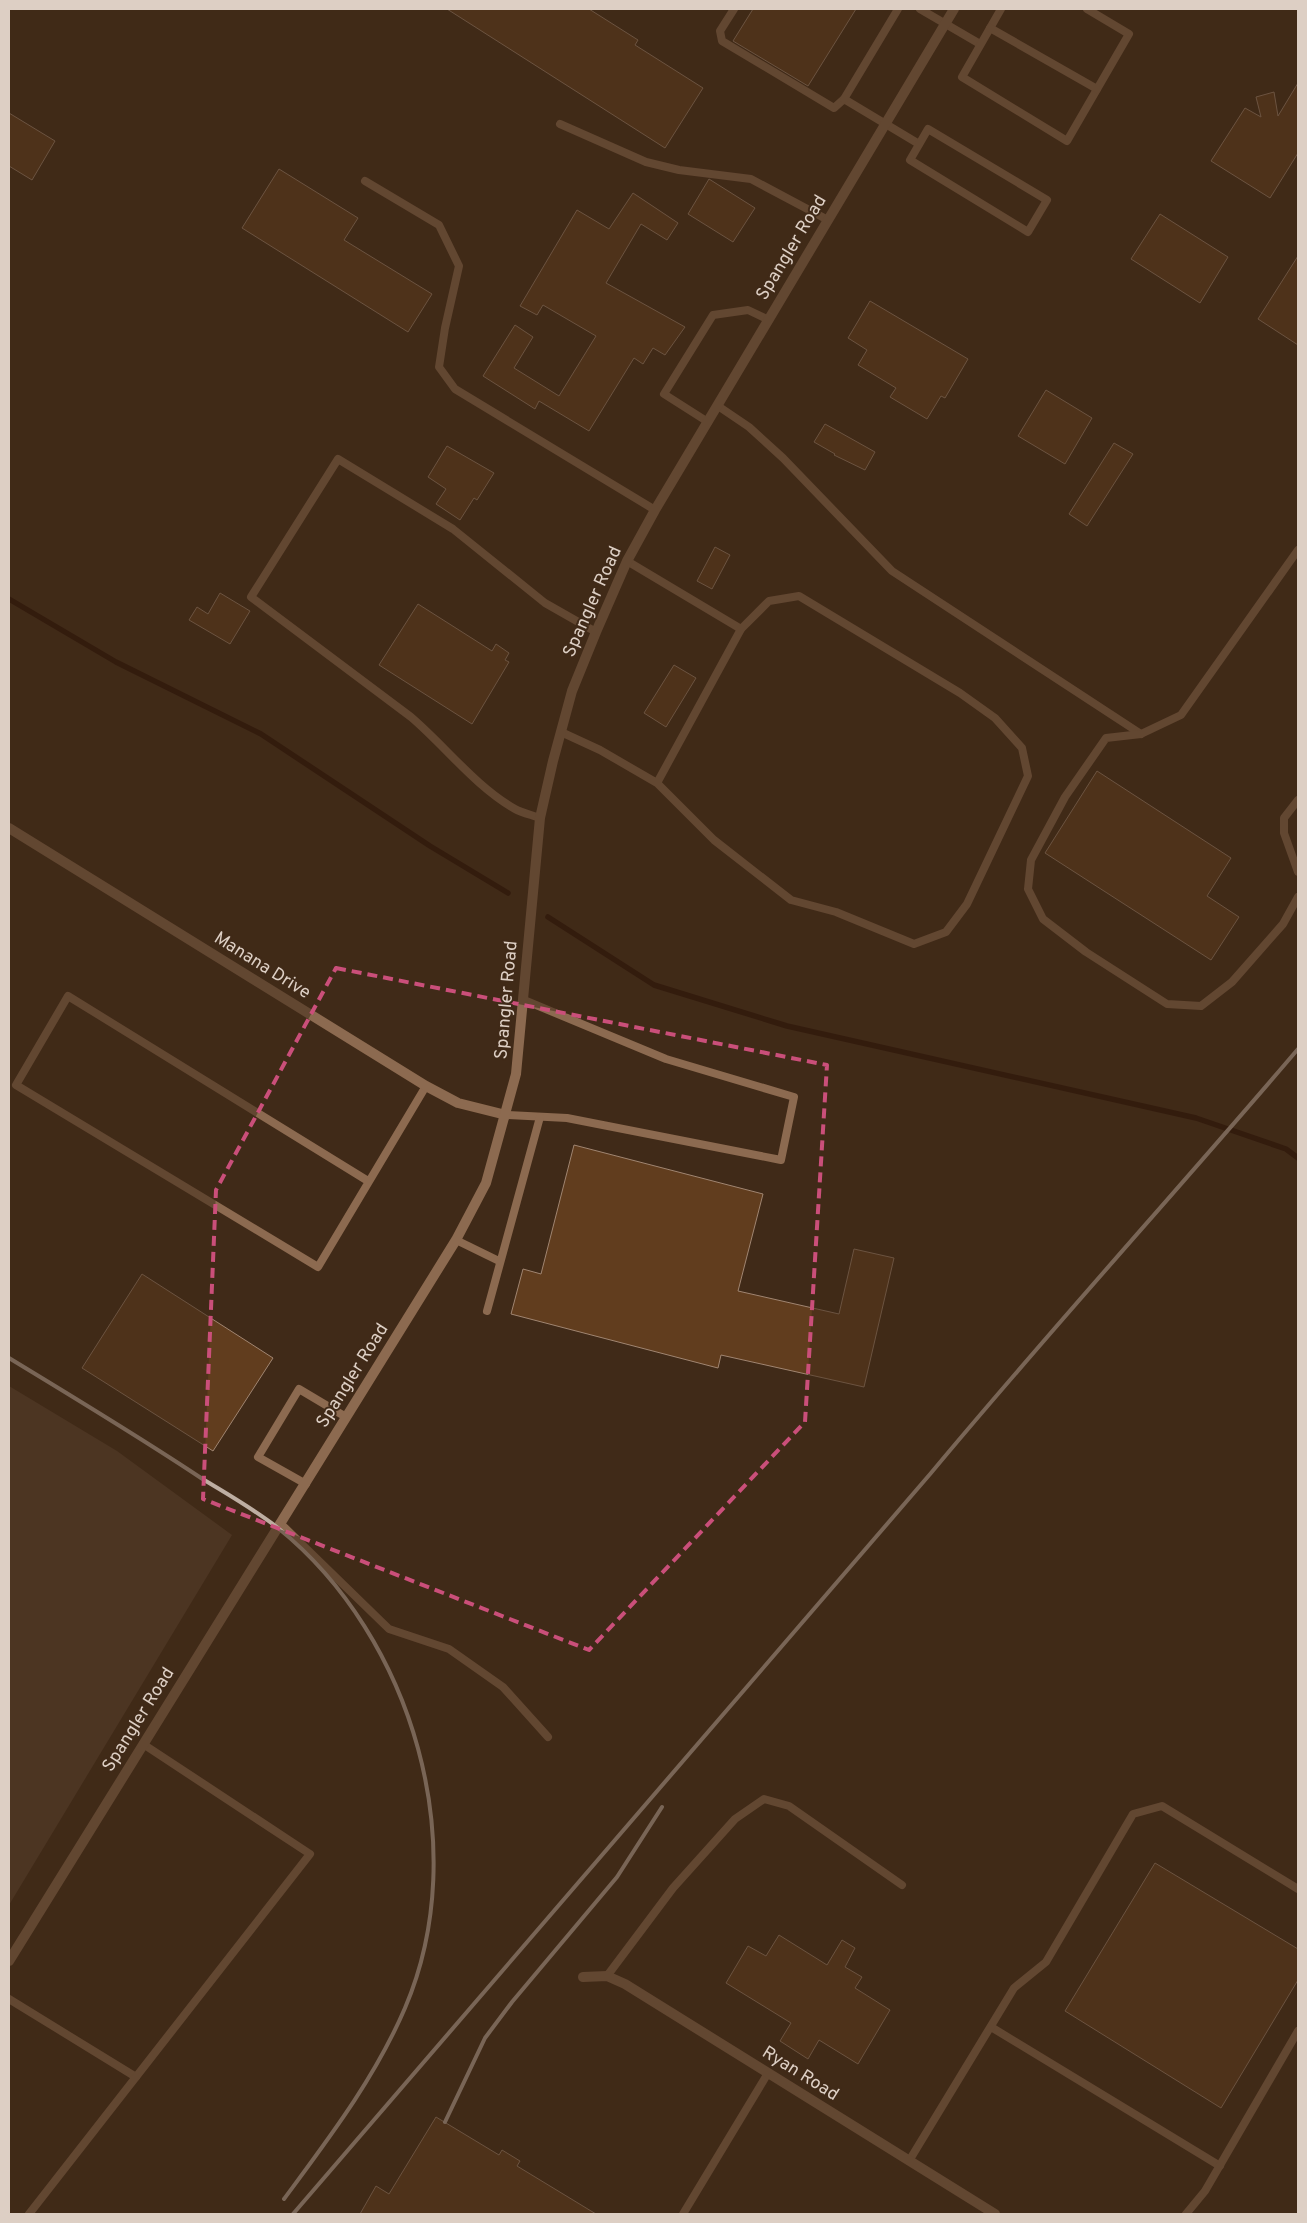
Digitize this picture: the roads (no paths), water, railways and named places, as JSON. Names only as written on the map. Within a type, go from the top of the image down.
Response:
[{"type":"street","name":"Spangler Road","points":[[9,1961],[456,1240],[486,1183],[516,1074],[540,818],[572,691],[627,561],[655,510],[884,123],[954,9]]},
{"type":"street","name":"Manana Drive","points":[[9,828],[426,1086],[458,1103],[506,1115]]},
{"type":"street","name":"Ryan Road","points":[[583,1977],[608,1976],[625,1984],[993,2214]]},
{"type":"lane","points":[[734,9],[720,31],[722,40],[834,108],[844,99],[898,9]]},
{"type":"lane","points":[[920,9],[980,44]]},
{"type":"lane","points":[[1001,9],[962,78],[1067,141],[1129,34],[1087,9]]},
{"type":"lane","points":[[990,28],[1097,89]]},
{"type":"lane","points":[[844,99],[919,144]]},
{"type":"lane","points":[[560,124],[646,162],[679,170],[751,179],[828,220]]},
{"type":"lane","points":[[928,129],[1047,200],[1028,232],[910,160],[919,144],[928,129]]},
{"type":"lane","points":[[365,182],[439,225],[459,266],[444,328],[439,367],[456,389],[655,510]]},
{"type":"lane","points":[[708,422],[664,394],[713,315],[748,310],[769,320]]},
{"type":"lane","points":[[718,406],[749,427],[783,458],[892,570],[1141,734]]},
{"type":"lane","points":[[540,818],[516,810],[479,783],[435,738],[411,717],[251,597],[338,459],[453,529],[545,603],[596,632]]},
{"type":"lane","points":[[1298,550],[1181,715],[1141,734],[1106,738],[1065,797],[1031,860],[1028,888],[1043,919],[1086,952],[1167,1004],[1202,1006],[1232,982],[1283,924],[1298,898]]},
{"type":"lane","points":[[627,561],[741,629]]},
{"type":"lane","points":[[561,732],[600,750],[657,783],[714,840],[791,900],[836,912],[914,944],[946,932],[966,904],[1028,776],[1022,748],[995,718],[960,693],[799,596],[769,601],[741,629],[657,783]]},
{"type":"lane","points":[[1298,800],[1284,818],[1284,833],[1298,872]]},
{"type":"lane","points":[[368,1181],[68,996],[16,1085],[318,1267],[426,1086]]},
{"type":"lane","points":[[506,1115],[567,1118],[781,1160],[794,1097],[666,1059],[524,1000]]},
{"type":"lane","points":[[487,1311],[540,1117]]},
{"type":"lane","points":[[456,1240],[500,1261]]},
{"type":"lane","points":[[306,1484],[258,1458],[299,1389],[346,1418]]},
{"type":"lane","points":[[280,1523],[390,1628],[449,1649],[504,1687],[548,1737]]},
{"type":"lane","points":[[29,2214],[310,1854],[143,1744]]},
{"type":"lane","points":[[608,1976],[673,1888],[735,1819],[764,1799],[789,1806],[902,1886]]},
{"type":"lane","points":[[909,2161],[1014,1988],[1046,1962],[1132,1814],[1162,1806],[1298,1889]]},
{"type":"lane","points":[[9,2000],[136,2077]]},
{"type":"lane","points":[[991,2027],[1220,2166]]},
{"type":"lane","points":[[1186,2214],[1205,2191],[1298,2031]]},
{"type":"lane","points":[[682,2214],[768,2073]]},
{"type":"waterway","points":[[9,599],[116,662],[261,734],[430,846],[508,893]]},
{"type":"waterway","points":[[548,917],[654,985],[787,1026],[1196,1118],[1286,1149],[1298,1158]]},
{"type":"railway","points":[[293,2214],[1022,1366],[1298,1049]]},
{"type":"railway","points":[[9,1358],[260,1514],[278,1528],[325,1573],[364,1626],[396,1685],[418,1748],[431,1814],[433,1880],[425,1946],[405,2008],[380,2059],[350,2107],[284,2199]]},
{"type":"railway","points":[[445,2122],[485,2038],[512,2002],[617,1877],[662,1807]]}]
